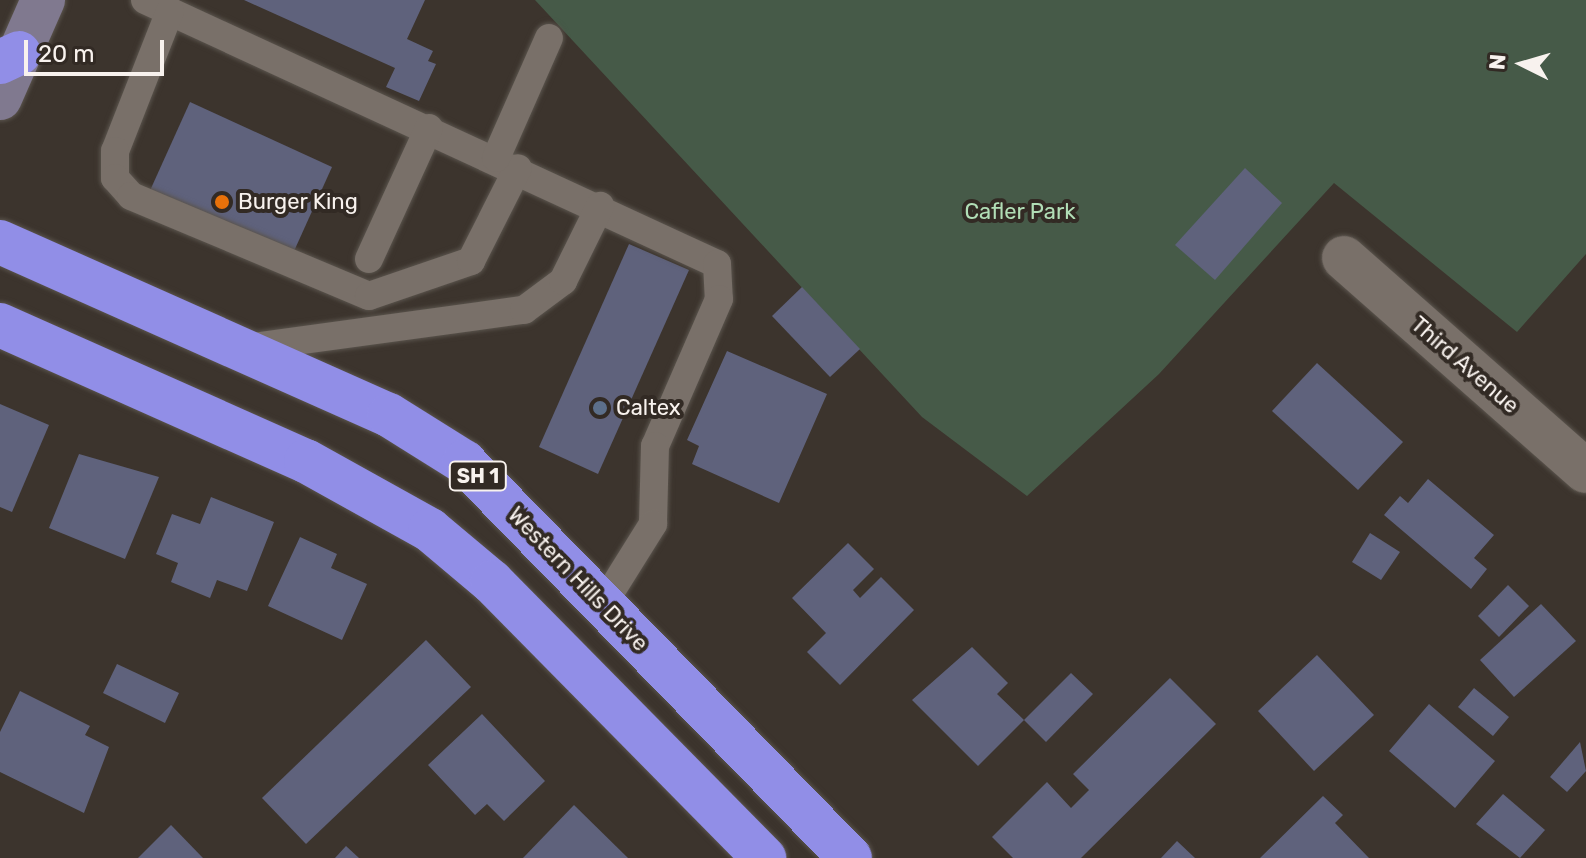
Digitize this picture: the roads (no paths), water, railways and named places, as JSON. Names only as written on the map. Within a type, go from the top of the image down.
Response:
[{"type":"highway","name":"Western Hills Drive","points":[[0,242],[389,415],[464,462],[850,858]]},
{"type":"highway","points":[[0,325],[306,461],[430,530],[492,582],[764,858]]},
{"type":"main road","points":[[0,98],[10,58],[43,0]]},
{"type":"street","name":"Third Avenue","points":[[1344,258],[1586,471]]},
{"type":"lane","points":[[549,38],[507,163],[471,261],[369,296],[131,196],[115,178],[115,151],[158,6],[507,163],[709,255],[722,282],[655,446],[656,509],[648,539],[603,604]]},
{"type":"lane","points":[[369,259],[429,128]]},
{"type":"lane","points":[[236,349],[524,310],[563,281],[600,206]]},
{"type":"place","name":"Burger King","points":[[222,202]]},
{"type":"place","name":"Caltex","points":[[600,408]]},
{"type":"park label","name":"Cafler Park","points":[[1020,212]]}]
